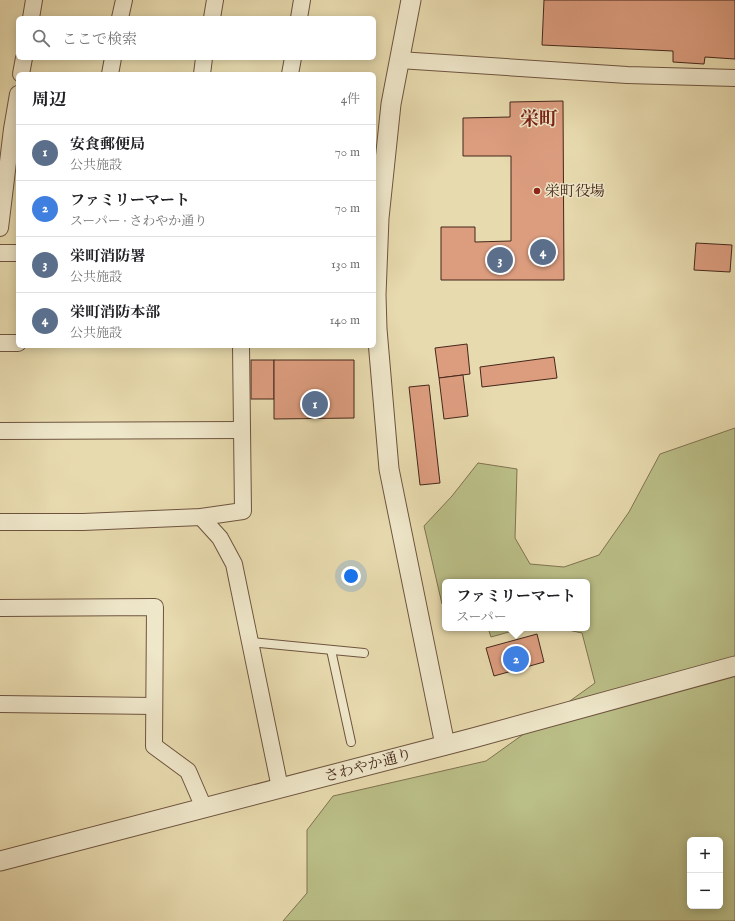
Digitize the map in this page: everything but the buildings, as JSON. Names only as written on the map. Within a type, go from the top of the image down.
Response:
[{"type":"street","points":[[31,16],[34,0]]},
{"type":"street","points":[[120,16],[124,0]]},
{"type":"street","points":[[212,16],[216,0]]},
{"type":"street","points":[[299,16],[302,0]]},
{"type":"street","points":[[411,0],[391,104],[377,218],[376,336],[389,469],[445,745]]},
{"type":"street","points":[[21,72],[24,60]]},
{"type":"street","points":[[110,72],[113,60]]},
{"type":"street","points":[[202,72],[204,60]]},
{"type":"street","points":[[290,72],[293,60]]},
{"type":"street","points":[[399,60],[627,74],[735,78]]},
{"type":"street","points":[[0,228],[6,128],[16,100]]},
{"type":"street","points":[[0,253],[16,253]]},
{"type":"street","points":[[0,343],[16,343]]},
{"type":"street","points":[[0,522],[83,522],[201,517],[243,511],[241,348]]},
{"type":"street","points":[[0,431],[241,430]]},
{"type":"street","points":[[201,517],[220,538],[234,564],[280,788]]},
{"type":"street","points":[[0,608],[155,607],[154,746],[188,771],[204,808]]},
{"type":"street","name":"さわやか通り","points":[[0,861],[445,745],[735,666]]},
{"type":"street","points":[[0,704],[154,706]]},
{"type":"lane","points":[[250,642],[364,653]]},
{"type":"lane","points":[[331,650],[351,742]]},
{"type":"green space","points":[[735,428],[735,921],[283,921],[307,893],[307,830],[333,796],[486,761],[595,683],[582,633],[573,631],[590,631],[590,579],[442,579],[442,604],[424,526],[452,496],[478,463],[517,469],[515,538],[530,564],[564,567],[599,555],[629,512],[660,454]]},
{"type":"green space","points":[[489,631],[512,631],[491,637]]},
{"type":"place","name":"栄町役場","points":[[537,191]]},
{"type":"place","name":"栄町消防本部","points":[[543,252]]},
{"type":"place","name":"栄町消防署","points":[[500,260]]},
{"type":"place","name":"安食郵便局","points":[[315,404]]},
{"type":"place","name":"ファミリーマート","points":[[516,659]]},
{"type":"district","name":"栄町","points":[[539,118]]}]
